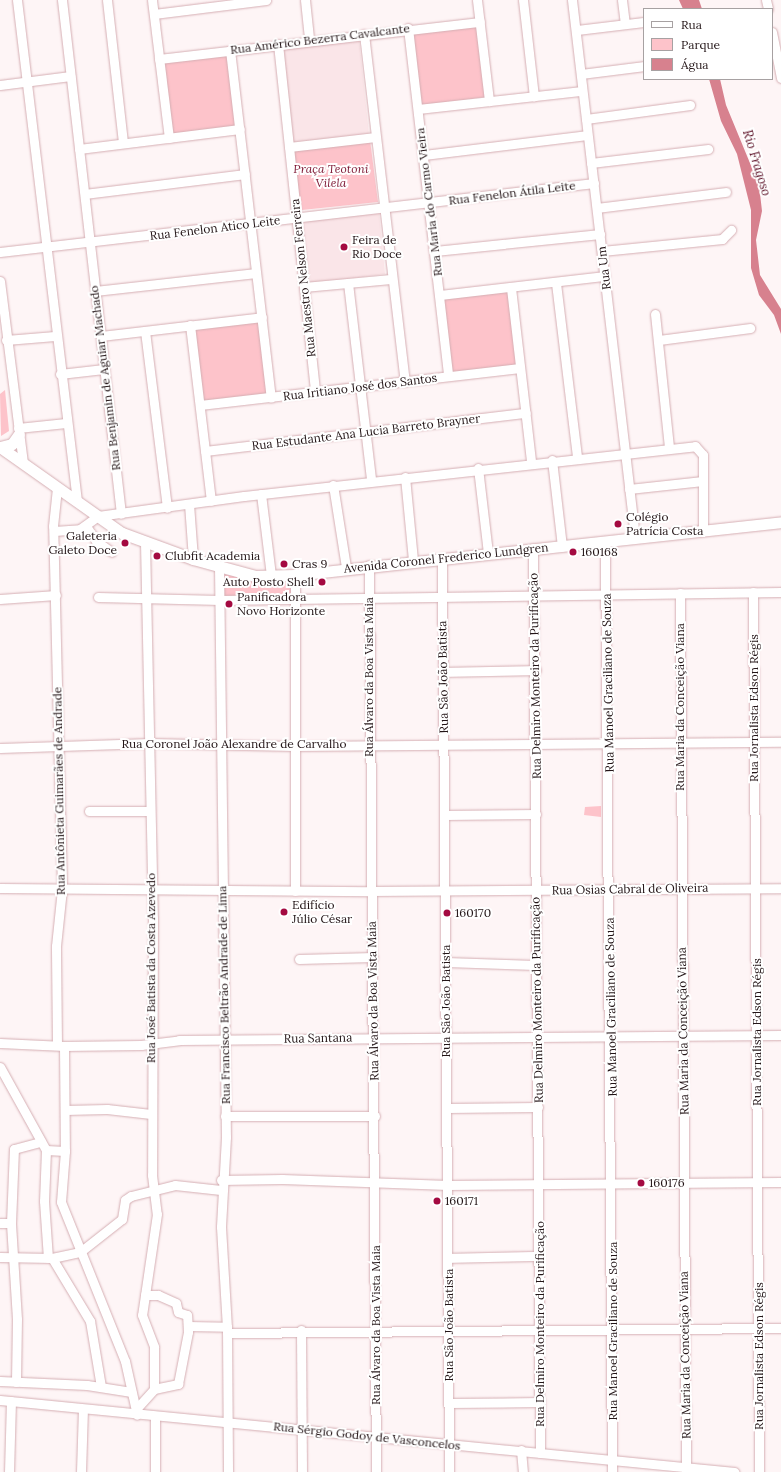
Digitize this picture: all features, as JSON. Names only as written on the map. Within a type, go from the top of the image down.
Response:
[{"type":"main road","points":[[0,447],[12,444],[18,431]]},
{"type":"main road","name":"Avenida Coronel Frederico Lundgren","points":[[0,447],[57,489],[98,516],[144,542],[193,559],[219,566],[271,576],[295,575],[414,560],[562,546],[703,529],[781,522]]},
{"type":"street","points":[[17,0],[55,336],[77,501]]},
{"type":"street","name":"Rua Benjamin de Aguiar Machado","points":[[62,0],[121,514]]},
{"type":"street","points":[[107,0],[123,144]]},
{"type":"street","points":[[152,0],[169,138]]},
{"type":"street","points":[[154,14],[266,0]]},
{"type":"street","points":[[305,0],[309,39]]},
{"type":"street","points":[[477,0],[489,101]]},
{"type":"street","points":[[523,0],[534,96]]},
{"type":"street","name":"Rua Um","points":[[572,0],[577,30],[587,135],[597,208],[635,537]]},
{"type":"street","points":[[622,0],[624,24]]},
{"type":"street","name":"Rua Américo Bezerra Cavalcante","points":[[159,59],[309,39],[480,22]]},
{"type":"street","points":[[577,30],[643,22]]},
{"type":"street","name":"Rua Maria do Carmo Vieira","points":[[408,28],[424,155],[448,376]]},
{"type":"street","points":[[364,34],[383,208],[405,382]]},
{"type":"street","points":[[773,37],[781,78]]},
{"type":"street","name":"Rua Maestro Nelson Ferreira","points":[[278,44],[298,218],[315,392]]},
{"type":"street","points":[[230,50],[271,398]]},
{"type":"street","points":[[581,74],[643,66]]},
{"type":"street","points":[[0,85],[70,76]]},
{"type":"street","points":[[418,109],[582,91]]},
{"type":"street","points":[[586,119],[690,105]]},
{"type":"street","points":[[79,149],[240,129]]},
{"type":"street","points":[[424,155],[587,135]]},
{"type":"street","points":[[289,147],[375,137]]},
{"type":"street","points":[[591,163],[708,149]]},
{"type":"street","points":[[84,194],[245,174]]},
{"type":"street","name":"Rua Fenelon Átila Leite","points":[[429,203],[594,183]]},
{"type":"street","points":[[597,208],[726,192]]},
{"type":"street","name":"Rua Fenelon Atico Leite","points":[[0,252],[429,203]]},
{"type":"street","points":[[602,252],[722,238],[731,230]]},
{"type":"street","points":[[435,251],[600,234]]},
{"type":"street","points":[[95,291],[256,273]]},
{"type":"street","points":[[440,295],[556,283],[605,276]]},
{"type":"street","points":[[304,287],[392,279]]},
{"type":"street","points":[[348,283],[370,480]]},
{"type":"street","points":[[556,283],[577,456]]},
{"type":"street","points":[[0,285],[4,345],[23,463]]},
{"type":"street","points":[[511,288],[531,462]]},
{"type":"street","points":[[655,314],[670,448]]},
{"type":"street","points":[[101,336],[262,317]]},
{"type":"street","points":[[190,325],[212,501]]},
{"type":"street","points":[[659,340],[750,328]]},
{"type":"street","points":[[145,331],[167,508]]},
{"type":"street","points":[[4,345],[55,336]]},
{"type":"street","name":"Rua Iritiano José dos Santos","points":[[200,405],[271,398],[520,368]]},
{"type":"street","points":[[60,374],[104,369]]},
{"type":"street","name":"Rua Estudante Ana Lucia Barreto Brayner","points":[[205,451],[526,413]]},
{"type":"street","points":[[18,431],[66,423]]},
{"type":"street","points":[[54,531],[86,526],[98,516],[167,508],[261,494],[577,456],[694,446],[702,455],[703,529]]},
{"type":"street","points":[[552,460],[562,546]]},
{"type":"street","points":[[478,468],[488,553]]},
{"type":"street","points":[[405,477],[414,560]]},
{"type":"street","points":[[629,489],[703,481]]},
{"type":"street","points":[[333,485],[346,568]]},
{"type":"street","name":"Rua Antônieta Guimarães de Andrade","points":[[57,489],[54,531],[62,889],[56,946],[60,1046],[65,1110],[65,1151],[62,1202],[80,1252],[124,1361],[137,1412]]},
{"type":"street","points":[[261,494],[271,576]]},
{"type":"street","points":[[189,504],[193,559]]},
{"type":"street","points":[[86,526],[96,541],[112,552]]},
{"type":"street","name":"Rua Manoel Graciliano de Souza","points":[[605,541],[607,594],[610,889],[613,1330],[612,1472]]},
{"type":"street","name":"Rua José Batista da Costa Azevedo","points":[[144,542],[150,743],[149,811],[152,888],[151,1114],[156,1236],[142,1315],[154,1347],[154,1389]]},
{"type":"street","name":"Rua Delmiro Monteiro da Purificação","points":[[533,548],[537,743],[535,965],[539,1184],[540,1452]]},
{"type":"street","name":"Rua São João Batista","points":[[442,558],[446,889],[449,1472]]},
{"type":"street","name":"Rua Álvaro da Boa Vista Maia","points":[[369,565],[368,745],[370,891],[375,1037],[376,1472]]},
{"type":"street","name":"Rua Francisco Beltrão Andrade de Lima","points":[[219,566],[225,1116],[221,1185],[227,1330],[228,1472]]},
{"type":"street","points":[[295,575],[295,891]]},
{"type":"street","name":"Rua Jornalista Edson Régis","points":[[753,592],[760,1472]]},
{"type":"street","points":[[98,597],[220,600],[781,592]]},
{"type":"street","name":"Rua Maria da Conceição Viana","points":[[680,593],[686,1470]]},
{"type":"street","points":[[0,599],[56,595]]},
{"type":"street","points":[[444,672],[536,670]]},
{"type":"street","name":"Rua Coronel João Alexandre de Carvalho","points":[[0,748],[150,743],[294,746],[680,741],[781,742]]},
{"type":"street","points":[[89,812],[149,811]]},
{"type":"street","points":[[445,815],[536,814]]},
{"type":"street","name":"Rua Osias Cabral de Oliveira","points":[[0,888],[152,888],[223,891],[370,891],[446,889],[535,890],[755,887],[781,888]]},
{"type":"street","points":[[299,959],[373,957]]},
{"type":"street","points":[[446,962],[535,965]]},
{"type":"street","name":"Rua Santana","points":[[0,1043],[60,1046],[224,1039],[781,1035]]},
{"type":"street","points":[[1,1073],[43,1146],[44,1201],[49,1255],[90,1321],[101,1387]]},
{"type":"street","points":[[447,1108],[538,1107]]},
{"type":"street","points":[[65,1110],[107,1109],[151,1114]]},
{"type":"street","points":[[225,1116],[375,1116]]},
{"type":"street","points":[[16,1382],[15,1258],[11,1224],[14,1149],[43,1146],[65,1151]]},
{"type":"street","points":[[0,1257],[15,1258],[80,1252],[122,1219],[127,1198],[175,1185],[221,1185],[292,1179],[375,1185],[781,1182]]},
{"type":"street","points":[[0,1223],[11,1224]]},
{"type":"street","points":[[448,1258],[539,1256]]},
{"type":"street","points":[[137,1412],[154,1389],[179,1382],[188,1326],[187,1315],[178,1312],[176,1303],[158,1295],[145,1295]]},
{"type":"street","points":[[188,1326],[227,1330],[540,1331],[781,1328]]},
{"type":"street","points":[[301,1330],[303,1430],[302,1472]]},
{"type":"street","points":[[0,1381],[101,1387],[131,1392]]},
{"type":"street","name":"Rua Sérgio Godoy de Vasconcelos","points":[[0,1400],[84,1410],[137,1412],[156,1417],[612,1459],[686,1470],[734,1472]]},
{"type":"street","points":[[9,1472],[11,1401]]},
{"type":"street","points":[[449,1403],[540,1402]]},
{"type":"street","points":[[81,1472],[84,1410]]},
{"type":"street","points":[[155,1472],[156,1417]]},
{"type":"street","points":[[521,1450],[523,1472]]},
{"type":"shaded area","points":[[359,39],[369,134],[292,143],[282,48]]},
{"type":"shaded area","name":"Feira de Rio Doce","points":[[379,213],[385,274],[311,284],[302,221]]},
{"type":"green space","points":[[477,22],[486,97],[420,106],[410,30]]},
{"type":"green space","points":[[227,53],[236,127],[170,134],[162,59]]},
{"type":"green space","name":"Praça Teotoni Vilela","points":[[370,140],[378,202],[302,210],[291,150]]},
{"type":"green space","points":[[508,288],[517,365],[450,373],[441,296]]},
{"type":"green space","points":[[258,319],[267,395],[201,402],[192,326]]},
{"type":"green space","points":[[5,390],[9,431],[1,436],[0,394]]},
{"type":"green space","points":[[223,574],[266,582],[290,580],[292,602],[223,603]]},
{"type":"green space","points":[[601,806],[601,817],[584,815],[585,807]]},
{"type":"water","points":[[679,0],[699,0],[702,8],[683,8]]},
{"type":"water","name":"Rio Fragoso","points":[[709,80],[720,80],[726,105],[759,185],[762,211],[756,240],[760,275],[781,309],[781,334],[774,315],[759,295],[751,268],[751,210],[737,154],[721,121]]},
{"type":"place","name":"Feira de Rio Doce","points":[[344,247]]},
{"type":"place","name":"Colégio Patrícia Costa","points":[[618,524]]},
{"type":"place","name":"Galeteria Galeto Doce","points":[[125,543]]},
{"type":"place","name":"160168","points":[[573,552]]},
{"type":"place","name":"Clubfit Academia","points":[[157,556]]},
{"type":"place","name":"Cras 9","points":[[284,564]]},
{"type":"place","name":"Auto Posto Shell","points":[[322,582]]},
{"type":"place","name":"Panificadora Novo Horizonte","points":[[229,604]]},
{"type":"place","name":"Edifício Júlio César","points":[[284,912]]},
{"type":"place","name":"160170","points":[[447,913]]},
{"type":"place","name":"160176","points":[[641,1183]]},
{"type":"place","name":"160171","points":[[437,1201]]}]
